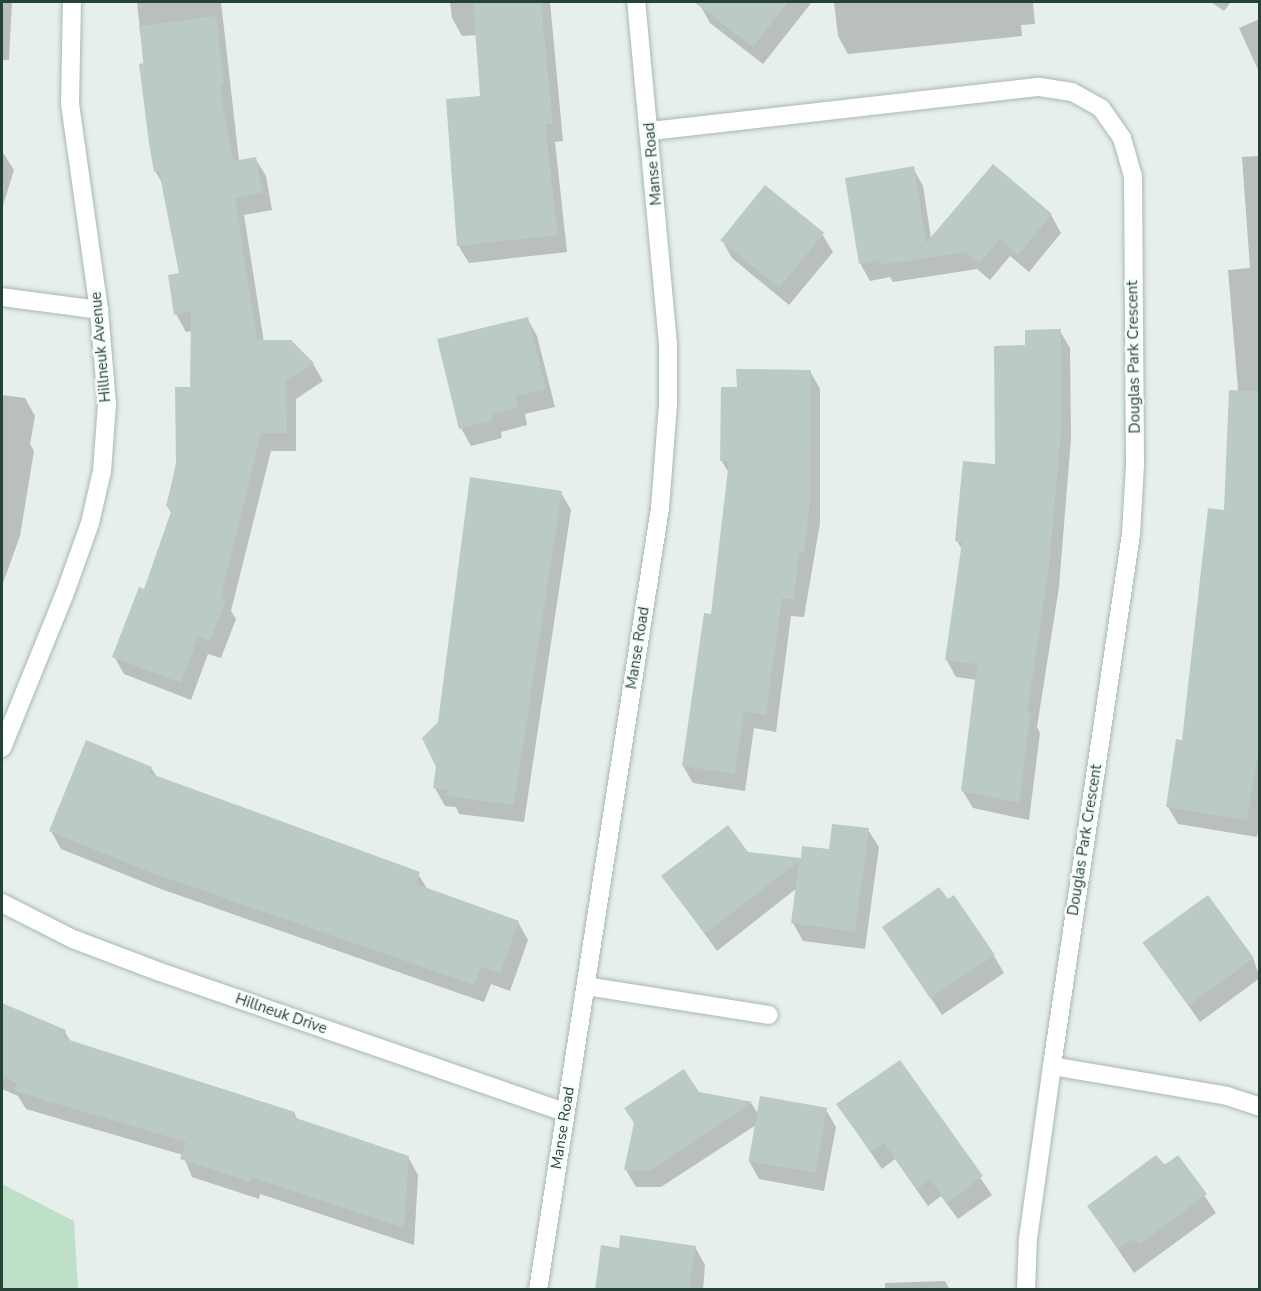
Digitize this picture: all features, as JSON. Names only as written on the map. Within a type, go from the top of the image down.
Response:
[{"type":"street","name":"Hillneuk Avenue","points":[[2,748],[65,593],[90,523],[99,482],[107,404],[99,310],[70,104],[72,2]]},
{"type":"street","name":"Manse Road","points":[[538,1290],[660,508],[668,403],[668,344],[651,130],[636,2]]},
{"type":"street","name":"Douglas Park Crescent","points":[[651,130],[1040,87],[1072,92],[1101,108],[1122,138],[1133,176],[1135,465],[1131,534],[1052,1065],[1028,1238],[1026,1290]]},
{"type":"street","points":[[2,297],[99,310]]},
{"type":"street","name":"Hillneuk Drive","points":[[2,903],[72,939],[149,968],[566,1112]]},
{"type":"street","points":[[586,986],[769,1015]]},
{"type":"street","points":[[1052,1065],[1227,1096],[1260,1107]]},
{"type":"green space","points":[[2,1184],[74,1221],[78,1289],[2,1289]]},
{"type":"building","points":[[473,2],[541,2],[553,124],[545,124],[558,235],[457,246],[446,99],[480,96]]},
{"type":"building","points":[[694,2],[788,2],[753,47]]},
{"type":"building","points":[[216,16],[224,81],[220,88],[233,161],[256,157],[263,193],[235,198],[257,340],[291,340],[314,363],[286,381],[287,433],[261,433],[221,598],[226,600],[210,641],[198,637],[181,683],[112,657],[139,587],[144,589],[172,509],[166,506],[176,467],[175,387],[190,387],[191,312],[174,315],[168,275],[179,273],[159,171],[154,172],[149,143],[139,64],[145,63],[139,26]]},
{"type":"building","points":[[993,164],[1052,214],[1018,255],[1000,239],[979,264],[966,252],[881,265],[880,260],[859,264],[845,178],[914,166],[926,243]]},
{"type":"building","points":[[765,185],[824,233],[779,288],[720,240]]},
{"type":"building","points":[[528,317],[546,389],[516,396],[518,407],[492,414],[493,420],[459,429],[437,339]]},
{"type":"building","points":[[1061,329],[1062,420],[1049,568],[1027,713],[1031,713],[1019,803],[961,791],[977,664],[945,660],[962,542],[955,541],[963,461],[995,464],[994,346],[1025,345],[1025,330]]},
{"type":"building","points":[[736,369],[811,370],[810,504],[804,553],[799,553],[794,600],[782,598],[766,715],[744,711],[735,774],[682,766],[704,613],[711,614],[729,461],[720,461],[721,387],[737,387]]},
{"type":"building","points":[[1229,390],[1260,391],[1260,743],[1247,820],[1166,807],[1176,739],[1182,740],[1208,508],[1224,510]]},
{"type":"building","points":[[470,477],[562,491],[514,805],[447,796],[448,790],[433,788],[436,767],[422,738],[438,722]]},
{"type":"building","points":[[86,740],[152,767],[149,773],[420,872],[416,884],[519,921],[500,974],[481,967],[474,985],[149,872],[49,831]]},
{"type":"building","points":[[832,824],[869,828],[855,932],[791,923],[799,861],[705,934],[661,876],[728,825],[748,852],[801,858],[802,846],[829,849]]},
{"type":"building","points":[[939,887],[948,899],[954,895],[995,955],[930,998],[882,927]]},
{"type":"building","points":[[1208,895],[1254,958],[1188,1006],[1142,943]]},
{"type":"building","points":[[2,1003],[66,1030],[63,1038],[295,1112],[293,1117],[409,1156],[404,1228],[251,1177],[249,1182],[180,1159],[186,1142],[14,1091],[17,1083],[2,1076]]},
{"type":"building","points":[[900,1060],[983,1176],[947,1203],[930,1179],[917,1189],[884,1143],[871,1152],[836,1104]]},
{"type":"building","points":[[684,1069],[699,1092],[753,1102],[651,1170],[624,1170],[634,1123],[624,1108]]},
{"type":"building","points":[[760,1096],[827,1108],[816,1173],[749,1161]]},
{"type":"building","points":[[1156,1155],[1165,1165],[1178,1155],[1207,1194],[1140,1244],[1133,1239],[1118,1249],[1087,1206]]},
{"type":"building","points":[[620,1235],[696,1246],[689,1290],[595,1290],[601,1245],[619,1248]]}]
